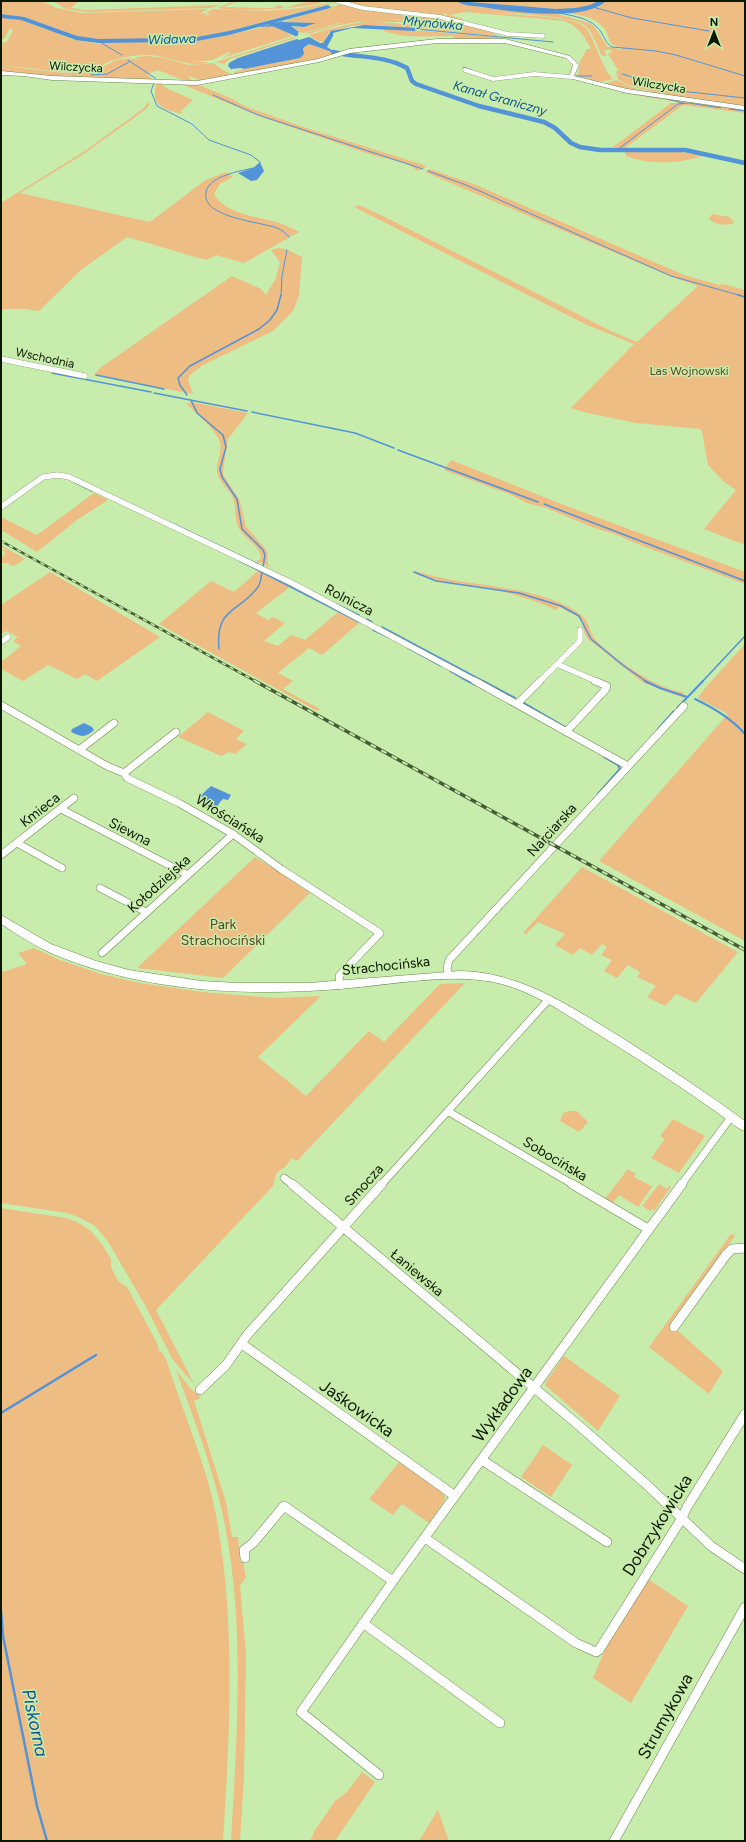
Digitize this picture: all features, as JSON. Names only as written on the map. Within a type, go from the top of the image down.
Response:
[{"type":"street","points":[[337,1],[367,8],[433,16],[553,52],[570,59],[576,65],[571,77]]},
{"type":"street","points":[[507,38],[543,36]]},
{"type":"street","name":"Wilczycka","points":[[1,73],[24,74],[52,78],[190,83],[205,82],[319,60],[338,54],[431,42],[507,38]]},
{"type":"street","name":"Wilczycka","points":[[465,70],[493,79],[534,74],[571,77],[627,91],[745,108]]},
{"type":"street","name":"Wschodnia","points":[[1,359],[85,376]]},
{"type":"street","name":"Rolnicza","points":[[1,507],[43,477],[58,475],[69,478],[257,567],[360,619],[628,766]]},
{"type":"street","points":[[517,704],[580,641],[580,630]]},
{"type":"street","points":[[1,642],[8,637]]},
{"type":"street","points":[[557,664],[607,686],[606,689],[566,732]]},
{"type":"street","name":"Włościańska","points":[[1,705],[79,750],[124,773],[127,778],[179,803],[233,834],[281,869],[305,883],[380,933],[339,976],[340,986]]},
{"type":"street","name":"Narciarska","points":[[448,975],[447,968],[449,960],[684,706]]},
{"type":"street","points":[[79,750],[114,723]]},
{"type":"street","points":[[124,773],[176,732]]},
{"type":"street","name":"Kmieca","points":[[1,855],[74,798]]},
{"type":"street","name":"Siewna","points":[[61,808],[188,875]]},
{"type":"street","name":"Kołodziejska","points":[[102,954],[146,912],[233,834]]},
{"type":"street","points":[[17,843],[62,868]]},
{"type":"street","points":[[100,888],[146,912]]},
{"type":"street","name":"Strachocińska","points":[[1,919],[36,942],[89,964],[124,972],[192,983],[225,986],[292,988],[340,986],[448,975],[484,977],[509,982],[538,993],[549,999],[662,1067],[745,1127]]},
{"type":"street","name":"Smocza","points":[[200,1390],[211,1381],[242,1344],[247,1335],[549,999]]},
{"type":"street","name":"Sobocińska","points":[[449,1112],[648,1230]]},
{"type":"street","name":"Wykładowa","points":[[379,1774],[301,1712],[393,1581],[731,1117]]},
{"type":"street","name":"Łaniewska","points":[[284,1178],[534,1388],[682,1518],[686,1524],[711,1546],[745,1569]]},
{"type":"street","points":[[674,1327],[726,1255],[732,1249],[745,1248]]},
{"type":"street","name":"Jaśkowicka","points":[[242,1344],[456,1496]]},
{"type":"street","name":"Dobrzykowicka","points":[[425,1538],[576,1643],[596,1652],[599,1650],[682,1518],[687,1507],[745,1414]]},
{"type":"street","points":[[482,1460],[607,1542]]},
{"type":"street","points":[[245,1558],[244,1550],[253,1543],[284,1506],[393,1581]]},
{"type":"street","name":"Strumykowa","points":[[614,1841],[745,1607]]},
{"type":"street","points":[[363,1623],[500,1723]]},
{"type":"green space","points":[[1,1],[42,1],[61,10],[58,8],[82,13],[208,9],[199,14],[204,13],[210,17],[207,12],[213,9],[281,10],[337,2],[229,31],[195,38],[92,40],[69,34],[25,18],[1,14]]},
{"type":"green space","points":[[53,1],[79,1],[71,8],[85,10],[220,5],[212,8],[86,12],[66,9]]},
{"type":"green space","points":[[237,1],[224,7],[272,8],[280,5],[285,8],[309,1],[325,1],[317,4],[289,8],[240,10],[218,8]]},
{"type":"green space","points":[[454,1],[482,7],[550,12],[589,23],[594,26],[607,46],[622,50],[612,44],[599,23],[584,16],[562,12],[588,10],[606,1],[745,1],[745,105],[659,93],[628,85],[618,79],[616,71],[618,70],[608,54],[612,52],[611,50],[604,50],[607,56],[602,56],[589,29],[586,26],[569,20],[557,17],[497,13],[558,18],[580,24],[588,31],[607,72],[613,79],[599,82],[578,76],[580,61],[587,49],[591,49],[581,32],[565,21],[466,12],[449,15],[463,19],[461,20],[444,17],[448,13],[456,10],[439,16],[362,6],[345,2]]},
{"type":"green space","points":[[467,1],[599,1],[586,8],[566,10],[486,6]]},
{"type":"green space","points":[[342,4],[436,18],[429,21],[385,19],[425,22],[357,22],[339,25],[308,34],[306,33],[343,23],[304,33],[291,27],[304,27],[315,23],[281,22]]},
{"type":"green space","points":[[1,17],[16,18],[45,29],[47,28],[71,39],[100,44],[104,42],[194,41],[268,26],[280,28],[292,36],[222,58],[231,53],[229,52],[213,60],[190,62],[208,62],[200,64],[185,63],[163,57],[139,55],[111,61],[91,71],[76,73],[22,67],[1,67],[1,43],[7,42],[13,30],[9,29],[5,38],[1,40]]},
{"type":"green space","points":[[440,19],[485,30],[500,36],[376,25],[352,26],[329,32],[323,43],[310,37],[312,36],[309,35],[339,27],[370,22],[415,25]]},
{"type":"green space","points":[[384,28],[503,38],[455,40],[453,36],[392,34],[384,31]]},
{"type":"green space","points":[[294,37],[296,38],[230,59],[224,64],[216,62]]},
{"type":"green space","points":[[309,44],[335,53],[320,59],[237,74],[233,73],[244,69],[300,58],[304,51],[303,48]]},
{"type":"green space","points":[[147,56],[165,58],[188,65],[213,63],[231,75],[199,82],[197,79],[188,76],[193,82],[187,82],[158,70],[147,74],[153,80],[49,76],[17,72],[1,72],[1,67],[12,67],[65,73],[87,72],[96,70],[114,61],[129,58],[138,60],[135,57]]},
{"type":"green space","points":[[616,80],[634,88],[649,92],[745,105],[745,107],[627,90],[603,84]]},
{"type":"green space","points":[[157,83],[160,83],[166,88],[193,100],[181,111],[182,114],[164,108],[157,102],[155,91]]},
{"type":"green space","points":[[196,84],[228,97],[247,107],[306,128],[427,166],[418,171],[404,163],[375,156],[259,116],[184,85]]},
{"type":"green space","points":[[615,92],[745,110],[745,113],[683,105],[625,148],[612,147],[671,103],[678,102]]},
{"type":"green space","points":[[147,103],[150,104],[145,110],[82,155],[20,193],[150,222],[204,181],[226,172],[233,177],[220,184],[214,194],[219,201],[243,214],[282,224],[299,232],[244,263],[216,255],[206,260],[127,237],[81,270],[39,311],[24,309],[1,309],[1,203],[85,151],[144,108]]},
{"type":"green space","points":[[625,152],[682,152],[702,156],[684,161],[654,162],[626,156]]},
{"type":"green space","name":"Las Wojnowski","points":[[430,169],[476,185],[684,275],[719,285],[723,284],[745,290],[745,545],[704,529],[736,490],[723,481],[708,465],[702,432],[700,429],[636,423],[571,408],[634,344],[587,325],[354,207],[359,205],[385,217],[613,332],[637,342],[698,286],[672,277],[425,172]]},
{"type":"green space","points":[[712,214],[730,217],[734,223],[724,225],[715,223],[709,219]]},
{"type":"green space","points":[[277,248],[286,249],[302,257],[299,295],[293,311],[273,331],[203,365],[190,375],[188,380],[193,394],[94,375],[100,368],[232,276],[261,289],[266,295],[276,278],[280,262],[271,250]]},
{"type":"green space","points":[[191,402],[248,413],[228,439],[223,471],[224,476],[240,501],[246,527],[265,548],[268,564],[271,567],[256,561],[261,559],[260,553],[239,529],[236,520],[233,498],[217,471],[221,447],[220,442],[212,429],[187,404]]},
{"type":"green space","points":[[451,460],[561,504],[745,572],[745,584],[617,535],[592,527],[546,508],[527,503],[509,494],[444,470]]},
{"type":"green space","points":[[94,493],[108,500],[77,520],[37,552],[1,530],[1,517],[37,535]]},
{"type":"green space","points":[[1,545],[25,559],[14,566],[9,565],[10,563],[1,563],[1,556],[3,557],[6,552],[1,551],[5,550],[4,548],[1,548]]},
{"type":"green space","points":[[258,571],[290,587],[256,613],[268,620],[273,617],[285,623],[264,641],[278,646],[291,635],[305,640],[338,612],[359,623],[322,655],[309,648],[278,673],[293,681],[283,689],[320,709],[317,711],[159,624],[211,581],[234,592]]},
{"type":"green space","points":[[415,571],[519,591],[540,596],[559,603],[585,618],[595,639],[612,655],[649,680],[673,690],[683,692],[684,698],[644,683],[588,639],[584,632],[582,621],[577,616],[559,607],[556,610],[532,600],[500,591],[432,579],[412,572]]},
{"type":"green space","points":[[50,572],[160,637],[97,681],[85,674],[77,679],[48,665],[23,681],[1,669],[1,662],[21,646],[13,641],[18,637],[6,631],[1,634],[1,605]]},
{"type":"green space","points":[[745,644],[745,941],[599,861],[728,714],[698,698],[705,688]]},
{"type":"green space","points":[[208,712],[244,731],[236,739],[247,744],[235,754],[229,752],[221,756],[178,737]]},
{"type":"green space","name":"Park Strachociński","points":[[255,857],[311,892],[223,978],[137,968]]},
{"type":"green space","points":[[582,867],[738,952],[696,1003],[676,994],[665,1006],[647,997],[656,986],[637,977],[640,972],[628,965],[617,978],[604,971],[612,960],[601,955],[607,947],[602,944],[592,955],[580,948],[573,955],[555,945],[565,934],[538,922],[526,934],[523,933]]},
{"type":"green space","points":[[34,948],[60,960],[101,974],[140,983],[202,992],[276,998],[321,996],[258,1057],[306,1096],[369,1031],[384,1042],[440,984],[465,983],[297,1161],[292,1158],[285,1167],[277,1172],[273,1186],[156,1310],[194,1384],[173,1360],[145,1305],[107,1240],[95,1226],[67,1213],[1,1203],[1,969],[3,972],[27,964],[18,953]]},
{"type":"green space","points":[[577,1111],[588,1122],[579,1132],[560,1121],[563,1113]]},
{"type":"green space","points":[[673,1119],[705,1136],[679,1173],[651,1158],[665,1139],[660,1136]]},
{"type":"green space","points":[[628,1169],[636,1174],[634,1177],[651,1186],[654,1184],[638,1207],[619,1195],[612,1204],[604,1200]]},
{"type":"green space","points":[[659,1184],[667,1189],[669,1186],[671,1187],[654,1211],[652,1209],[650,1211],[642,1206]]},
{"type":"green space","points":[[1,1208],[65,1218],[75,1221],[90,1230],[101,1243],[111,1259],[111,1267],[118,1281],[127,1287],[157,1343],[159,1351],[162,1352],[167,1362],[194,1438],[212,1496],[216,1515],[227,1596],[230,1677],[228,1759],[223,1841],[1,1841]]},
{"type":"green space","points":[[731,1234],[735,1236],[670,1324],[723,1371],[709,1394],[649,1347]]},
{"type":"green space","points":[[564,1356],[620,1396],[598,1431],[546,1386],[545,1383]]},
{"type":"green space","points":[[176,1370],[190,1388],[201,1398],[194,1401],[226,1502],[232,1537],[238,1537],[240,1561],[243,1561],[246,1578],[240,1585],[246,1654],[244,1778],[240,1841],[231,1841],[236,1759],[238,1676],[237,1634],[230,1552],[213,1475]]},
{"type":"green space","points":[[543,1445],[572,1465],[551,1497],[521,1477]]},
{"type":"green space","points":[[399,1462],[442,1492],[445,1497],[444,1501],[429,1523],[402,1504],[393,1515],[369,1499]]},
{"type":"green space","points":[[648,1579],[688,1606],[631,1703],[593,1678],[606,1647]]},
{"type":"green space","points":[[362,1772],[375,1782],[335,1841],[310,1841],[315,1830],[335,1801],[347,1792]]},
{"type":"green space","points":[[438,1810],[449,1841],[419,1841]]},
{"type":"water","points":[[283,21],[282,22],[316,23],[304,27],[291,26],[299,32],[297,34],[276,27],[259,27]]},
{"type":"water","points":[[365,25],[417,28],[415,31],[352,28],[333,33],[327,47],[336,53],[309,44],[303,48],[304,54],[300,58],[244,69],[231,69],[228,66],[229,63],[238,58],[297,39],[299,40],[309,37],[323,43],[331,31]]},
{"type":"water","points":[[260,162],[264,171],[257,180],[251,181],[238,173],[253,168]]},
{"type":"water","points":[[84,723],[92,727],[94,730],[83,736],[71,732],[72,729]]},
{"type":"water","points":[[211,786],[231,795],[228,800],[223,799],[215,810],[208,809],[197,802],[198,798]]},
{"type":"waterway","name":"Widawa","points":[[460,1],[534,11],[576,10],[592,7],[603,1]]},
{"type":"waterway","name":"Widawa","points":[[1,16],[22,18],[76,38],[98,41],[172,40],[197,39],[229,33],[328,7]]},
{"type":"waterway","points":[[593,7],[632,18],[709,31]]},
{"type":"waterway","name":"Młynówka","points":[[550,11],[587,20],[597,27],[607,43],[612,47],[656,51],[676,55],[745,76]]},
{"type":"waterway","name":"Kanał Graniczny","points":[[271,23],[277,23]]},
{"type":"waterway","name":"Kanał Graniczny","points":[[271,23],[296,34]]},
{"type":"waterway","name":"Młynówka","points":[[415,29],[553,42]]},
{"type":"waterway","points":[[98,41],[122,55]]},
{"type":"waterway","name":"Kanał Graniczny","points":[[333,52],[380,59],[398,64],[407,68],[412,81],[416,84],[479,106],[544,122],[555,128],[571,143],[580,147],[600,150],[685,150],[745,163]]},
{"type":"waterway","points":[[128,60],[155,78],[155,80]]},
{"type":"waterway","points":[[91,75],[107,74],[129,62]]},
{"type":"waterway","points":[[463,67],[472,70]]},
{"type":"waterway","points":[[622,74],[680,91],[745,98]]},
{"type":"waterway","points":[[575,76],[592,76]]},
{"type":"waterway","points":[[154,83],[151,91],[157,106],[192,124],[209,140],[251,155],[260,162]]},
{"type":"waterway","points":[[623,92],[660,98]]},
{"type":"waterway","points":[[213,95],[258,115],[423,169]]},
{"type":"waterway","points":[[667,99],[683,103]]},
{"type":"waterway","points":[[617,150],[678,104],[689,103],[721,108]]},
{"type":"waterway","points":[[729,109],[745,111]]},
{"type":"waterway","points":[[253,168],[226,175],[213,182],[208,186],[206,192],[207,201],[213,208],[222,213],[234,218],[277,228],[289,237]]},
{"type":"waterway","points":[[428,171],[466,185],[671,276],[742,296]]},
{"type":"waterway","points":[[281,296],[282,276],[287,250]]},
{"type":"waterway","points":[[187,395],[180,385],[178,378],[190,366],[259,329],[270,320],[277,310],[281,295]]},
{"type":"waterway","points":[[738,295],[745,297]]},
{"type":"waterway","points":[[52,373],[151,392]]},
{"type":"waterway","points":[[96,375],[164,389]]},
{"type":"waterway","points":[[154,393],[191,400]]},
{"type":"waterway","points":[[191,400],[247,411]]},
{"type":"waterway","points":[[191,400],[197,413],[223,435],[226,447],[220,469],[222,477],[237,499],[242,529],[263,550],[265,555],[263,567]]},
{"type":"waterway","points":[[252,412],[355,433],[394,448]]},
{"type":"waterway","points":[[398,450],[538,502]]},
{"type":"waterway","points":[[74,482],[92,491]]},
{"type":"waterway","points":[[544,504],[745,581]]},
{"type":"waterway","points":[[169,522],[258,564]]},
{"type":"waterway","points":[[240,561],[262,572]]},
{"type":"waterway","points":[[219,649],[221,625],[230,612],[251,595],[258,587],[262,572]]},
{"type":"waterway","points":[[262,572],[359,622]]},
{"type":"waterway","points":[[414,572],[436,581],[519,593],[561,606],[579,616],[591,639],[624,666],[647,682]]},
{"type":"waterway","points":[[336,604],[359,615]]},
{"type":"waterway","points":[[367,619],[372,622]]},
{"type":"waterway","points":[[382,627],[485,682]]},
{"type":"waterway","points":[[373,630],[390,638]]},
{"type":"waterway","points":[[702,682],[745,636]]},
{"type":"waterway","points":[[408,648],[441,666]]},
{"type":"waterway","points":[[450,671],[469,682]]},
{"type":"waterway","points":[[468,681],[475,685]]},
{"type":"waterway","points":[[483,681],[515,698]]},
{"type":"waterway","points":[[677,708],[703,681]]},
{"type":"waterway","points":[[647,682],[687,697]]},
{"type":"waterway","points":[[695,699],[722,714],[745,734]]},
{"type":"waterway","points":[[524,703],[565,727]]},
{"type":"waterway","points":[[658,729],[674,711]]},
{"type":"waterway","points":[[597,795],[620,769],[618,765],[604,757]]},
{"type":"waterway","points":[[1,1413],[96,1355]]},
{"type":"waterway","name":"Piskorna","points":[[1,1611],[3,1636],[37,1806],[47,1841]]},
{"type":"railway","points":[[1,541],[257,682]]},
{"type":"railway","points":[[255,681],[745,950]]}]
